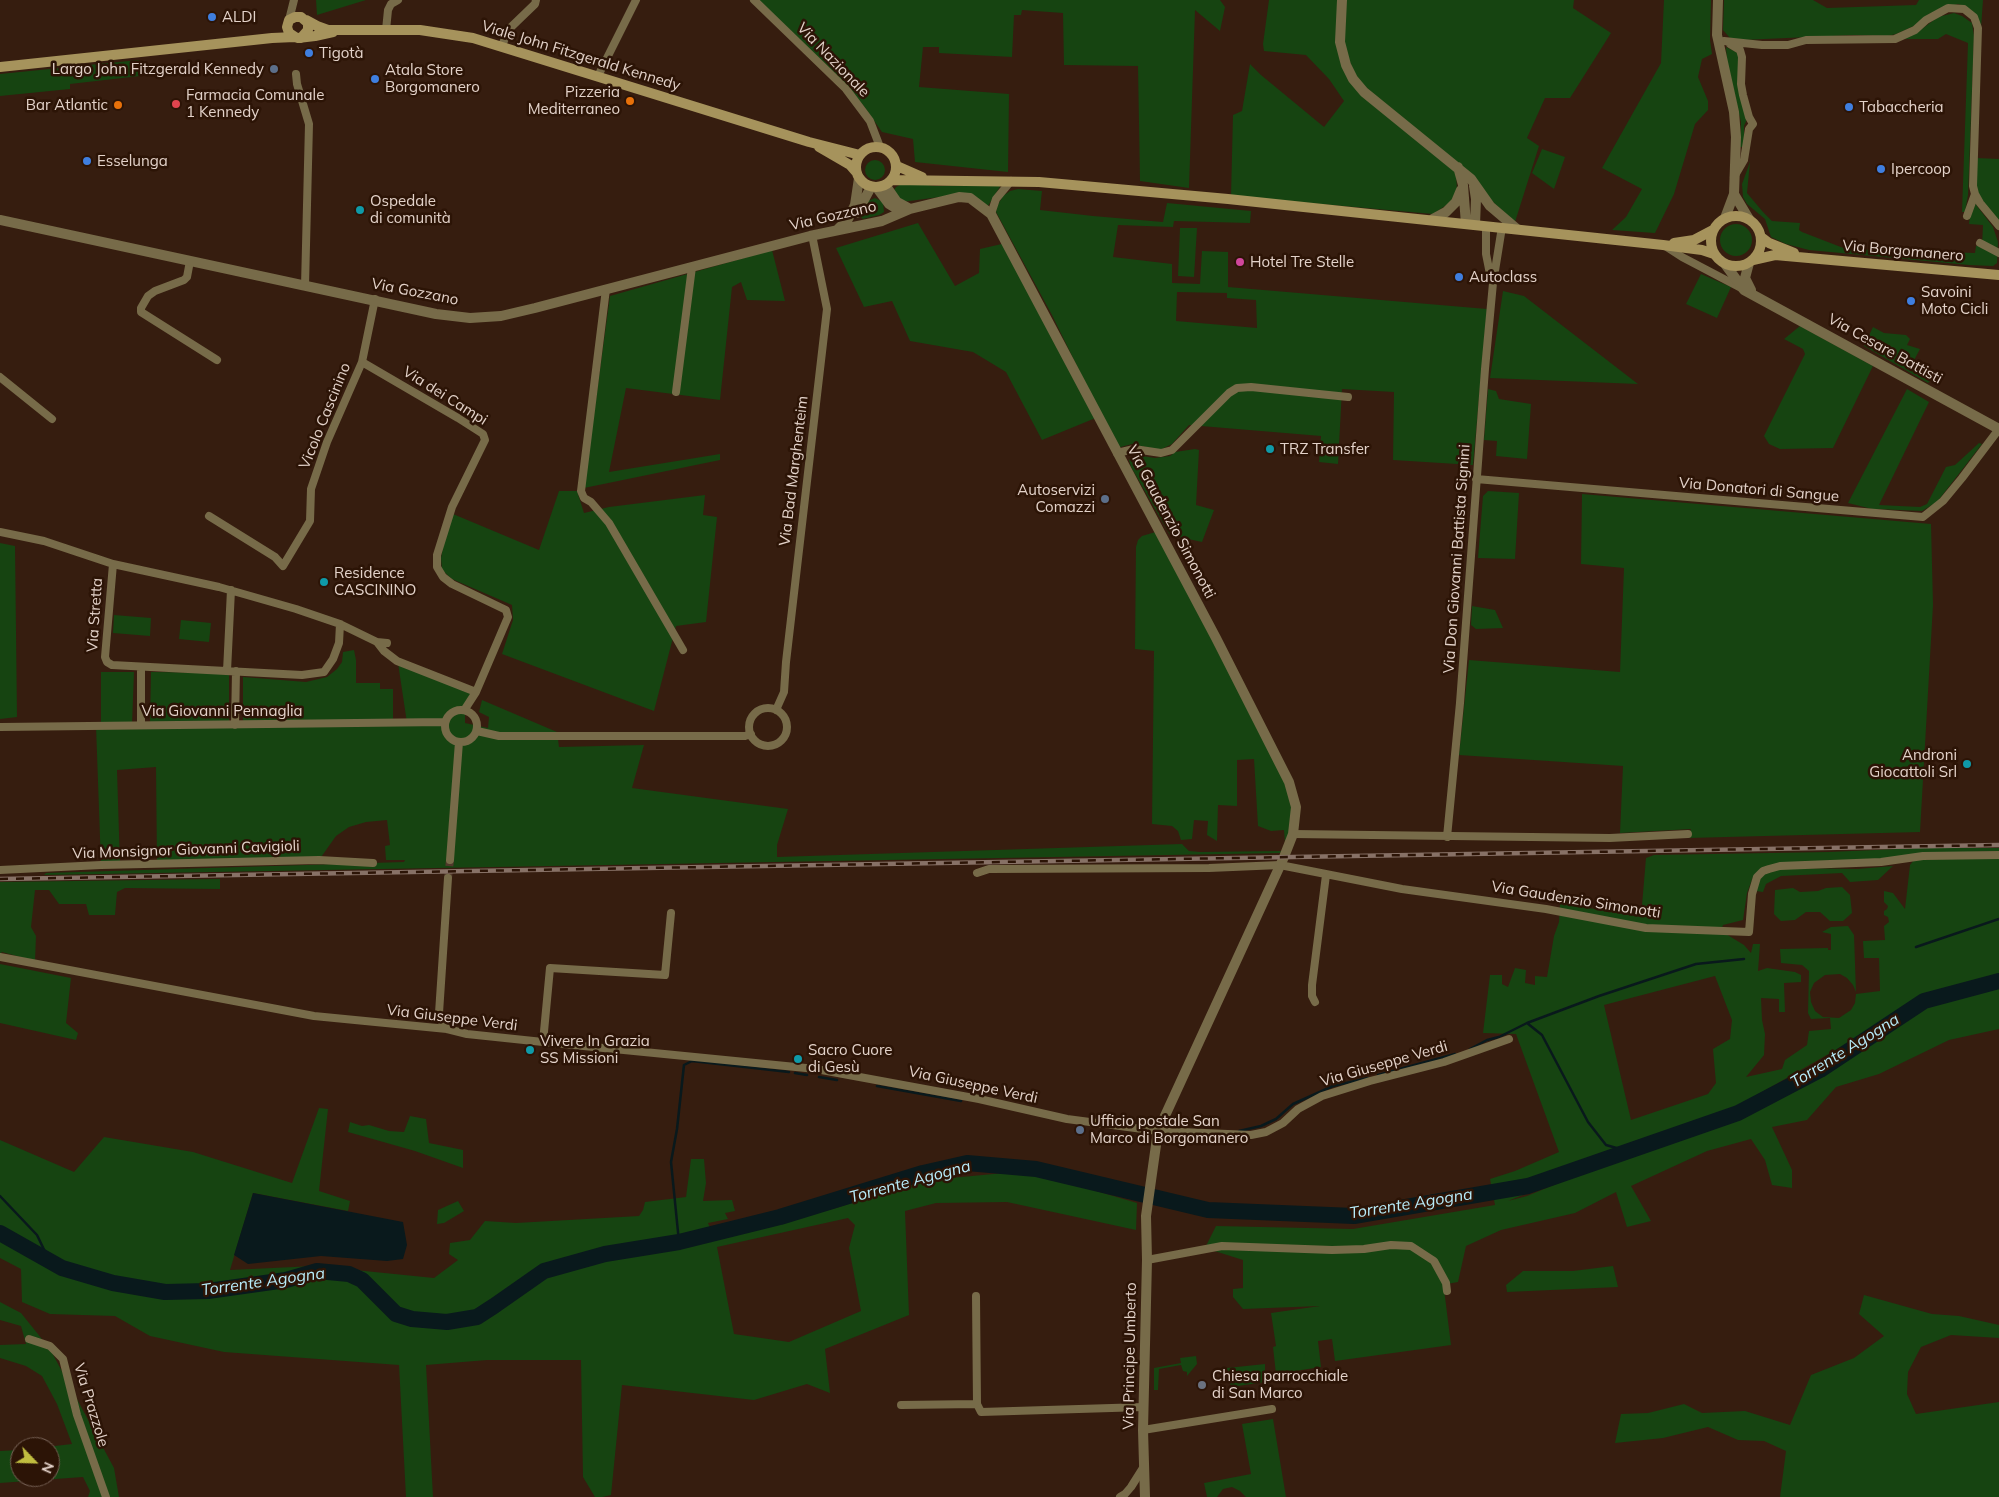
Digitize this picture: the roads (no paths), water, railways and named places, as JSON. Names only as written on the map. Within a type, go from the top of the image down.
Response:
[{"type":"main road","name":"Viale John Fitzgerald Kennedy","points":[[288,22],[295,16],[317,26],[339,31]]},
{"type":"main road","points":[[288,22],[288,30],[298,37],[308,30],[305,19]]},
{"type":"main road","points":[[272,38],[288,22]]},
{"type":"main road","name":"Viale John Fitzgerald Kennedy","points":[[0,67],[272,38],[298,37],[339,31],[420,30],[447,33],[502,46],[809,142],[860,155]]},
{"type":"main road","name":"Viale John Fitzgerald Kennedy","points":[[809,142],[850,165],[858,175]]},
{"type":"main road","points":[[933,180],[916,175],[897,166],[894,156],[880,147],[869,148],[857,160],[858,175],[866,185],[933,180],[1011,181],[1183,195],[1517,228],[1663,245],[1702,250],[1714,254],[1726,264],[1737,266],[1751,261],[1760,249],[1761,237],[1758,228],[1749,219],[1738,216],[1725,218],[1713,230],[1694,240],[1663,245]]},
{"type":"main road","points":[[882,185],[897,166]]},
{"type":"main road","points":[[1713,230],[1711,242],[1714,254]]},
{"type":"main road","name":"Via Borgomanero","points":[[1761,237],[1769,243],[1804,257]]},
{"type":"main road","name":"Via Borgomanero","points":[[1751,261],[1775,255],[1999,275]]},
{"type":"street","points":[[386,30],[388,10],[391,4],[398,0]]},
{"type":"street","points":[[502,46],[508,30],[535,4],[536,0]]},
{"type":"street","points":[[598,76],[636,0]]},
{"type":"street","name":"Via Nazionale","points":[[754,0],[846,89],[870,121],[880,147]]},
{"type":"street","points":[[1342,0],[1340,42],[1346,65],[1353,79],[1364,92],[1458,167],[1471,179],[1490,206],[1517,228]]},
{"type":"street","points":[[1718,0],[1721,38],[1734,112],[1734,194],[1725,218]]},
{"type":"street","points":[[294,2],[305,19]]},
{"type":"street","points":[[288,22],[294,2]]},
{"type":"street","points":[[1721,38],[1762,45],[1788,45],[1806,40],[1895,39],[1902,34],[1915,30],[1926,20],[1948,8],[1964,9],[1974,17],[1978,28],[1973,186],[1975,194],[1984,208],[1999,226]]},
{"type":"street","points":[[1721,38],[1740,50],[1742,57],[1741,84],[1749,117],[1753,124],[1748,129],[1744,160],[1734,177]]},
{"type":"street","points":[[296,74],[297,84],[309,124],[305,286]]},
{"type":"street","points":[[1458,167],[1470,224]]},
{"type":"street","points":[[838,229],[848,219],[856,205],[858,175]]},
{"type":"street","points":[[1433,220],[1446,212],[1460,196],[1461,178]]},
{"type":"street","points":[[991,214],[996,200],[1011,181]]},
{"type":"street","points":[[1470,224],[1476,199],[1474,184]]},
{"type":"street","points":[[838,229],[849,224],[882,185],[889,204],[906,210]]},
{"type":"street","points":[[1734,194],[1749,219]]},
{"type":"street","points":[[1967,216],[1975,194]]},
{"type":"street","name":"Via Gozzano","points":[[0,220],[305,286],[375,299],[436,314],[470,318],[501,316],[812,235],[882,221],[906,210],[959,197],[970,198],[979,205]]},
{"type":"street","name":"Via Gaudenzio Simonotti","points":[[979,205],[991,214],[1216,638],[1289,782],[1296,807],[1293,834],[1280,865],[1158,1131],[1146,1216]]},
{"type":"street","name":"Via Don Giovanni Battista Signini","points":[[1486,226],[1486,254],[1493,283]]},
{"type":"street","name":"Via Don Giovanni Battista Signini","points":[[1447,837],[1461,693],[1476,480],[1493,283],[1502,227]]},
{"type":"street","name":"Via Bad Marghenteim","points":[[776,710],[784,692],[827,309],[812,235]]},
{"type":"street","points":[[1980,243],[1999,253]]},
{"type":"street","name":"Via Cesare Battisti","points":[[1663,245],[1999,429]]},
{"type":"street","points":[[190,261],[187,277],[148,296],[140,308],[141,312],[217,360]]},
{"type":"street","points":[[1751,261],[1746,272],[1746,283],[1757,296]]},
{"type":"street","points":[[1726,264],[1744,290]]},
{"type":"street","points":[[676,392],[692,267]]},
{"type":"street","points":[[606,289],[580,491],[584,498],[592,502],[609,523],[683,650]]},
{"type":"street","name":"Vicolo Cascinino","points":[[209,516],[275,557],[283,566],[310,521],[311,489],[327,442],[362,362],[375,299]]},
{"type":"street","name":"Via dei Campi","points":[[362,362],[483,434],[486,440],[462,485],[446,523],[437,555],[437,567],[443,577],[452,584],[506,610],[508,617],[476,692],[465,709]]},
{"type":"street","points":[[0,377],[52,419]]},
{"type":"street","points":[[1117,453],[1134,448],[1161,453],[1172,450],[1229,393],[1237,388],[1252,387],[1348,397]]},
{"type":"street","name":"Via Donatori di Sangue","points":[[1476,480],[1924,517],[1943,501],[1956,486],[1999,429]]},
{"type":"street","name":"Via Stretta","points":[[0,532],[44,541],[113,564],[231,590],[296,609],[340,624],[377,642],[387,643]]},
{"type":"street","name":"Via Stretta","points":[[113,564],[104,657],[112,665],[302,675],[324,672],[333,659],[339,643],[340,624]]},
{"type":"street","points":[[227,671],[231,590]]},
{"type":"street","points":[[377,642],[384,651],[397,661],[476,692]]},
{"type":"street","points":[[141,667],[142,725]]},
{"type":"street","points":[[235,724],[236,671]]},
{"type":"street","points":[[465,709],[470,711],[477,720],[477,731],[470,740],[459,742],[449,738],[444,728],[445,722],[454,710],[465,709]]},
{"type":"street","points":[[763,709],[776,710],[784,718],[786,724],[784,736],[776,744],[764,745],[758,743],[751,734],[750,722],[753,716],[763,709]]},
{"type":"street","name":"Via Giovanni Pennaglia","points":[[0,727],[445,722]]},
{"type":"street","points":[[477,731],[499,736],[745,736],[751,734]]},
{"type":"street","points":[[450,858],[459,742]]},
{"type":"street","points":[[1293,834],[1610,838],[1688,834]]},
{"type":"street","name":"Via Gaudenzio Simonotti","points":[[1280,865],[1402,889],[1546,909],[1646,928],[1749,932],[1752,894],[1757,877],[1768,869],[1780,866],[1881,862],[1923,856],[1999,855]]},
{"type":"street","name":"Via Monsignor Giovanni Cavigioli","points":[[0,870],[110,865],[319,860],[373,863]]},
{"type":"street","points":[[977,873],[989,869],[1209,868],[1280,865]]},
{"type":"street","points":[[1315,1002],[1312,996],[1312,986],[1326,875]]},
{"type":"street","points":[[447,1029],[439,1014],[448,878]]},
{"type":"street","points":[[544,1042],[550,968],[665,975],[671,914]]},
{"type":"street","name":"Via Giuseppe Verdi","points":[[0,958],[314,1016],[447,1029],[467,1034],[816,1069],[979,1098],[1067,1119],[1158,1131],[1251,1136],[1266,1132],[1283,1123],[1298,1109],[1322,1096],[1370,1080],[1444,1062],[1509,1039]]},
{"type":"street","name":"Via Principe Umberto","points":[[1145,1497],[1143,1430],[1147,1260],[1146,1216]]},
{"type":"street","points":[[1147,1260],[1222,1246],[1332,1250],[1364,1249],[1391,1245],[1411,1246],[1434,1262],[1446,1283],[1447,1291]]},
{"type":"street","points":[[976,1296],[977,1404],[981,1412],[1144,1408]]},
{"type":"street","name":"Via Prazzole","points":[[29,1339],[50,1346],[62,1359],[77,1415],[106,1497]]},
{"type":"street","points":[[901,1406],[977,1404]]},
{"type":"street","points":[[1143,1430],[1272,1409]]},
{"type":"street","points":[[1120,1497],[1131,1487],[1144,1467]]},
{"type":"waterway","points":[[1916,947],[1999,919]]},
{"type":"waterway","points":[[1470,1049],[1527,1023],[1599,996],[1696,964],[1744,959]]},
{"type":"waterway","name":"Torrente Agogna","points":[[0,1233],[62,1268],[113,1283],[165,1292],[208,1291],[286,1280],[317,1271],[349,1274],[362,1280],[396,1314],[412,1319],[447,1322],[477,1317],[544,1271],[605,1254],[679,1242],[780,1217],[923,1173],[967,1163],[1036,1169],[1208,1210],[1354,1216],[1528,1186],[1738,1113],[1820,1070],[1924,1001],[1999,981]]},
{"type":"waterway","points":[[1527,1023],[1542,1035],[1588,1122],[1606,1145],[1627,1151]]},
{"type":"waterway","points":[[1378,1075],[1455,1054]]},
{"type":"waterway","points":[[679,1242],[671,1162],[677,1129],[684,1065],[692,1061],[789,1072]]},
{"type":"waterway","points":[[795,1073],[807,1075]]},
{"type":"waterway","points":[[819,1077],[837,1080]]},
{"type":"waterway","points":[[1239,1131],[1261,1126],[1276,1119],[1293,1104],[1333,1086],[1368,1078]]},
{"type":"waterway","points":[[877,1086],[961,1101]]},
{"type":"waterway","points":[[0,1196],[37,1235],[49,1260]]},
{"type":"tunnel","points":[[448,878],[450,860]]},
{"type":"railway","points":[[0,879],[1999,845]]},
{"type":"place","name":"ALDI","points":[[212,17]]},
{"type":"place","name":"Tigotà","points":[[309,53]]},
{"type":"place","name":"Largo John Fitzgerald Kennedy","points":[[274,69]]},
{"type":"place","name":"Atala Store Borgomanero","points":[[375,79]]},
{"type":"place","name":"Pizzeria Mediterraneo","points":[[630,101]]},
{"type":"place","name":"Farmacia Comunale 1 Kennedy","points":[[176,104]]},
{"type":"place","name":"Bar Atlantic","points":[[118,105]]},
{"type":"place","name":"Tabaccheria","points":[[1849,107]]},
{"type":"place","name":"Esselunga","points":[[87,161]]},
{"type":"place","name":"Ipercoop","points":[[1881,169]]},
{"type":"place","name":"Ospedale di comunità","points":[[360,210]]},
{"type":"place","name":"Hotel Tre Stelle","points":[[1240,262]]},
{"type":"place","name":"Autoclass","points":[[1459,277]]},
{"type":"place","name":"Savoini Moto Cicli","points":[[1911,301]]},
{"type":"place","name":"TRZ Transfer","points":[[1270,449]]},
{"type":"place","name":"Autoservizi Comazzi","points":[[1105,499]]},
{"type":"place","name":"Residence CASCININO","points":[[324,582]]},
{"type":"place","name":"Androni Giocattoli Srl","points":[[1967,764]]},
{"type":"place","name":"Vivere In Grazia SS Missioni","points":[[530,1050]]},
{"type":"place","name":"Sacro Cuore di Gesù","points":[[798,1059]]},
{"type":"place","name":"Ufficio postale San Marco di Borgomanero","points":[[1080,1130]]},
{"type":"place","name":"Chiesa parrocchiale di San Marco","points":[[1202,1385]]}]
